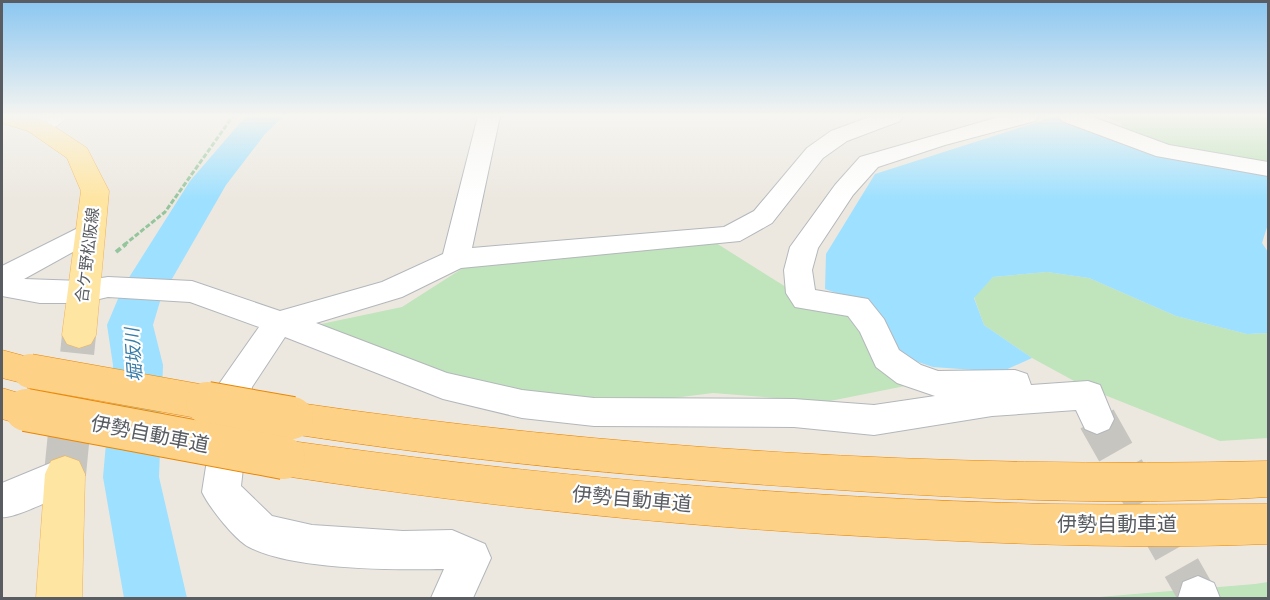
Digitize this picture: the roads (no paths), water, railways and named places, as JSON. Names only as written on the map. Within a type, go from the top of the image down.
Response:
[{"type":"highway","points":[[16,368],[292,418],[449,441],[805,471],[1035,481],[1269,479]]},
{"type":"highway","name":"伊勢自動車道","points":[[14,407],[284,458],[434,481],[521,490],[810,514],[1051,524],[1269,524]]},
{"type":"main road","name":"合ケ野松阪線","points":[[68,144],[78,154],[95,191],[79,335]]},
{"type":"main road","points":[[59,598],[65,474]]},
{"type":"street","points":[[456,259],[483,144]]},
{"type":"street","points":[[452,598],[471,558],[452,549],[403,550],[312,544],[261,533],[221,492],[236,384],[267,342],[276,324],[392,290],[456,259],[730,235],[763,217],[814,153],[827,144]]},
{"type":"street","points":[[2,286],[40,292],[84,279],[108,287],[192,292],[276,324],[314,335],[442,386],[522,404],[594,412],[794,413],[874,420],[992,402],[1093,407],[1075,379],[938,384],[909,374],[886,358],[873,327],[857,307],[806,299],[801,293],[798,270],[804,247],[844,190],[869,162],[925,144]]},
{"type":"street","points":[[1143,144],[1164,152],[1269,169]]},
{"type":"street","points":[[2,278],[90,231]]},
{"type":"street","points":[[2,500],[6,501],[65,474]]},
{"type":"water","points":[[969,144],[1125,144],[1149,154],[1268,168],[1268,224],[1262,243],[1268,252],[1268,333],[1247,334],[1176,316],[1089,278],[1047,272],[993,277],[974,298],[984,325],[1032,358],[1001,372],[933,367],[906,358],[876,330],[859,301],[825,289],[826,254],[875,174]]},
{"type":"waterway","name":"堀坂川","points":[[155,598],[131,477],[138,365],[130,325],[139,298],[209,181],[239,144]]},
{"type":"tunnel","points":[[72,404],[79,335]]},
{"type":"tunnel","points":[[65,474],[72,403]]},
{"type":"tunnel","points":[[1097,419],[1198,597]]}]
